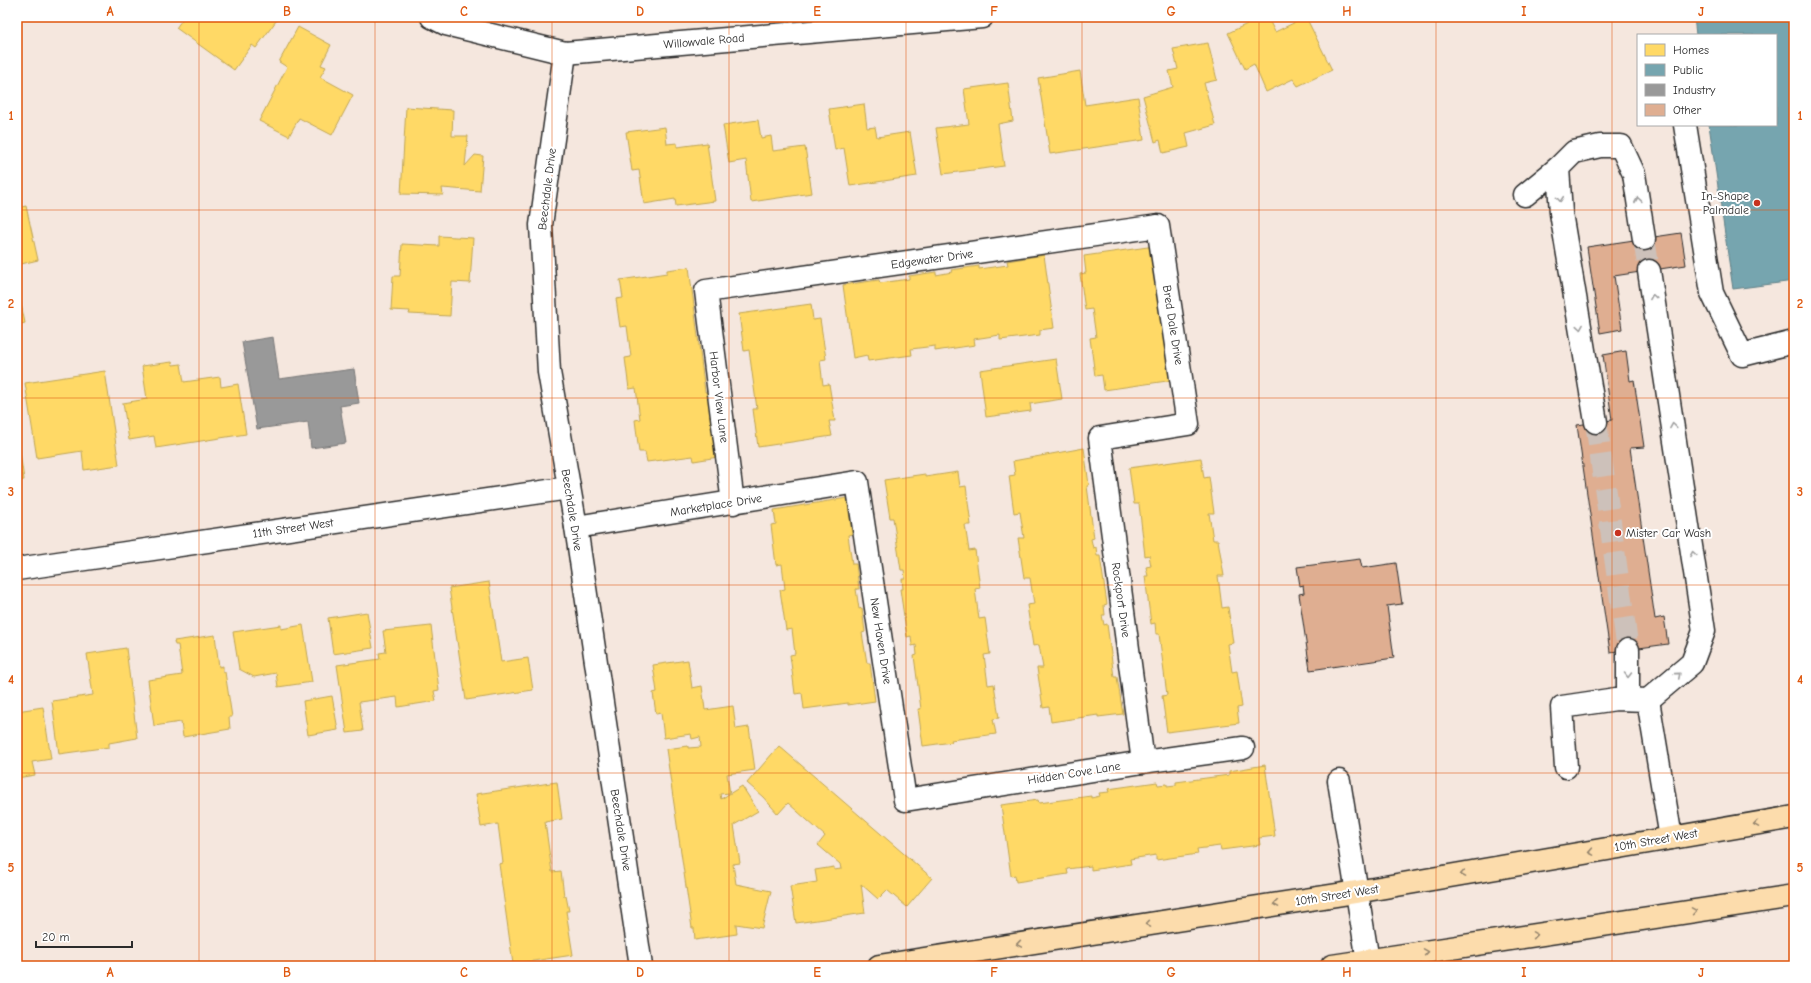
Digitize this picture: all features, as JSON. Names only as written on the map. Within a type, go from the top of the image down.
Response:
[{"type":"main road","name":"10th Street West","points":[[879,966],[1356,892],[1794,817]]},
{"type":"main road","points":[[1332,966],[1794,896]]},
{"type":"street","name":"Willowvale Road","points":[[432,17],[446,24],[565,53],[982,17]]},
{"type":"street","name":"Beechdale Drive","points":[[565,53],[541,225],[549,372],[576,527],[641,966]]},
{"type":"street","points":[[1685,126],[1712,293],[1742,355],[1794,342]]},
{"type":"street","points":[[1525,195],[1558,168],[1574,152],[1600,146],[1621,146],[1634,174],[1644,238]]},
{"type":"street","points":[[1558,168],[1561,213],[1596,422]]},
{"type":"street","name":"Edgewater Drive","points":[[706,291],[1158,226]]},
{"type":"street","name":"Bred Dale Drive","points":[[1100,438],[1188,424],[1158,226]]},
{"type":"street","points":[[1566,767],[1562,707],[1616,699],[1638,700],[1692,663],[1704,631],[1649,271]]},
{"type":"street","name":"Harbor View Lane","points":[[706,291],[732,503]]},
{"type":"street","name":"Rockport Drive","points":[[1100,438],[1143,762]]},
{"type":"street","name":"Marketplace Drive","points":[[576,527],[857,482]]},
{"type":"street","name":"New Haven Drive","points":[[857,482],[905,800]]},
{"type":"street","name":"11th Street West","points":[[17,568],[569,488]]},
{"type":"street","points":[[1628,650],[1638,700],[1671,838]]},
{"type":"street","name":"Hidden Cove Lane","points":[[905,800],[1143,762],[1243,748]]},
{"type":"street","points":[[1339,781],[1368,960]]},
{"type":"building: Homes","points":[[184,17],[279,17],[256,48],[252,45],[234,70],[176,28]]},
{"type":"building: Homes","points":[[1306,17],[1332,70],[1298,86],[1293,79],[1266,92],[1254,64],[1245,69],[1228,33],[1260,18],[1262,21],[1268,18],[1275,32]]},
{"type":"building: Homes","points":[[298,27],[331,45],[321,65],[326,67],[320,77],[353,95],[332,135],[299,118],[289,136],[259,121],[287,67],[279,62]]},
{"type":"building: Homes","points":[[1208,43],[1217,80],[1204,83],[1215,125],[1186,133],[1189,147],[1163,153],[1160,140],[1155,142],[1143,96],[1173,87],[1169,71],[1178,69],[1173,49]]},
{"type":"building: Homes","points":[[1080,71],[1085,105],[1138,97],[1144,140],[1050,154],[1038,78]]},
{"type":"building: Homes","points":[[1008,83],[1013,121],[998,124],[1004,166],[943,174],[936,128],[969,124],[964,89]]},
{"type":"building: Homes","points":[[864,104],[867,128],[875,127],[877,137],[910,132],[917,176],[850,186],[844,148],[835,150],[829,109]]},
{"type":"building: Homes","points":[[406,107],[453,110],[452,136],[468,136],[465,166],[475,155],[483,156],[480,191],[442,188],[443,195],[401,194]]},
{"type":"building: Homes","points":[[758,120],[761,138],[771,136],[773,151],[805,147],[812,193],[751,202],[746,160],[729,163],[723,125]]},
{"type":"building: Homes","points":[[665,127],[667,144],[677,143],[677,147],[707,143],[715,201],[676,206],[675,199],[644,204],[639,170],[632,171],[626,132]]},
{"type":"building: Homes","points":[[26,206],[38,260],[17,265],[17,208]]},
{"type":"building: Homes","points":[[439,236],[473,238],[470,283],[452,282],[450,316],[409,314],[410,311],[391,310],[393,276],[400,276],[402,244],[439,246]]},
{"type":"building: Homes","points":[[1155,246],[1174,380],[1104,390],[1102,375],[1095,376],[1090,338],[1096,337],[1092,309],[1085,310],[1080,274],[1086,273],[1084,256]]},
{"type":"building: Homes","points":[[1044,255],[1054,328],[1040,330],[1040,335],[1000,340],[1000,335],[974,339],[975,345],[935,351],[935,346],[911,349],[912,355],[868,361],[867,355],[853,358],[843,285],[879,280],[880,283],[909,279],[909,276],[936,272],[936,275],[952,272],[951,270],[979,266],[979,269],[1008,265],[1007,261]]},
{"type":"building: Homes","points":[[689,267],[705,392],[708,392],[718,457],[694,461],[693,456],[647,462],[645,452],[639,452],[635,420],[640,419],[636,388],[629,389],[625,358],[631,357],[627,326],[620,327],[616,299],[623,298],[620,280],[667,273],[667,270]]},
{"type":"building: Homes","points":[[17,285],[25,323],[17,325]]},
{"type":"building: Homes","points":[[811,304],[813,320],[820,319],[826,359],[820,360],[823,385],[829,384],[835,421],[829,421],[832,436],[758,447],[753,409],[757,409],[749,350],[744,351],[739,314]]},
{"type":"building: Homes","points":[[1056,359],[1062,399],[1030,404],[1031,411],[986,417],[980,370]]},
{"type":"building: Homes","points":[[172,362],[173,365],[181,364],[184,382],[220,377],[221,387],[238,384],[246,434],[156,448],[154,436],[129,440],[123,403],[147,399],[142,366]]},
{"type":"building: Homes","points":[[105,371],[119,465],[84,470],[82,451],[37,458],[25,383]]},
{"type":"building: Homes","points":[[17,445],[19,445],[24,480],[17,481]]},
{"type":"building: Homes","points":[[1084,448],[1089,485],[1087,486],[1094,538],[1091,539],[1093,548],[1096,547],[1097,556],[1100,556],[1107,604],[1104,605],[1105,615],[1102,615],[1104,625],[1107,624],[1114,677],[1117,677],[1123,714],[1098,717],[1098,715],[1051,722],[1049,707],[1043,708],[1037,668],[1043,668],[1039,645],[1033,646],[1027,605],[1034,604],[1030,578],[1024,578],[1018,538],[1024,538],[1020,512],[1014,513],[1009,476],[1015,475],[1013,461]]},
{"type":"building: Homes","points":[[1201,458],[1204,478],[1209,477],[1214,513],[1209,513],[1213,540],[1218,540],[1224,576],[1218,576],[1222,608],[1228,607],[1233,643],[1228,644],[1232,672],[1237,671],[1242,707],[1237,708],[1239,723],[1167,732],[1162,696],[1167,695],[1159,634],[1156,634],[1155,623],[1151,624],[1145,576],[1148,576],[1146,567],[1151,566],[1149,555],[1145,556],[1139,504],[1134,504],[1129,468]]},
{"type":"building: Homes","points":[[958,472],[960,487],[966,486],[971,525],[965,525],[969,551],[975,550],[980,588],[975,589],[979,619],[985,618],[990,654],[984,655],[988,685],[994,684],[999,718],[993,719],[996,734],[951,740],[952,742],[923,746],[918,709],[921,709],[914,656],[917,655],[916,645],[912,646],[911,636],[907,637],[900,589],[903,589],[902,579],[905,579],[904,570],[901,570],[893,518],[890,518],[884,480],[925,474],[925,477]]},
{"type":"building: Homes","points":[[847,498],[852,534],[848,535],[852,564],[856,564],[859,589],[856,589],[859,609],[862,608],[865,632],[862,633],[867,663],[870,663],[875,701],[804,709],[802,693],[795,694],[790,655],[795,654],[792,629],[786,630],[780,590],[785,589],[782,564],[776,565],[771,525],[776,524],[774,510]]},
{"type":"building: Homes","points":[[489,582],[501,662],[528,658],[533,690],[466,700],[449,588]]},
{"type":"building: Homes","points":[[367,612],[373,648],[333,654],[328,618]]},
{"type":"building: Homes","points":[[281,625],[281,629],[303,625],[312,682],[278,687],[276,673],[254,677],[239,669],[233,632]]},
{"type":"building: Homes","points":[[431,626],[439,690],[434,691],[436,701],[398,707],[397,697],[359,702],[363,731],[347,733],[337,665],[380,659],[379,653],[386,652],[383,631]]},
{"type":"building: Homes","points":[[215,635],[219,667],[223,666],[223,672],[225,672],[232,717],[229,717],[230,729],[183,737],[181,722],[154,726],[148,680],[182,675],[178,645],[175,645],[174,641]]},
{"type":"building: Homes","points":[[126,648],[137,738],[109,743],[109,747],[59,754],[52,701],[93,695],[87,654]]},
{"type":"building: Homes","points":[[688,660],[692,688],[702,686],[705,710],[733,706],[736,729],[749,727],[755,770],[727,774],[730,793],[720,794],[721,799],[742,786],[758,811],[734,825],[740,863],[733,864],[736,884],[771,891],[762,928],[736,924],[737,934],[695,940],[666,749],[688,746],[688,748],[701,747],[700,737],[692,739],[691,734],[664,738],[661,713],[656,714],[653,693],[657,692],[653,665]]},
{"type":"building: Homes","points":[[332,696],[338,730],[308,735],[303,701]]},
{"type":"building: Homes","points":[[43,707],[51,759],[32,762],[35,775],[17,778],[17,711]]},
{"type":"building: Homes","points":[[779,746],[932,878],[907,907],[887,890],[878,899],[861,884],[865,913],[796,923],[790,886],[817,882],[815,870],[834,867],[834,870],[841,869],[840,864],[818,845],[825,836],[788,803],[778,814],[763,797],[747,783]]},
{"type":"building: Homes","points":[[1265,765],[1275,836],[1259,838],[1260,845],[1221,850],[1220,846],[1197,849],[1198,854],[1156,860],[1156,855],[1130,859],[1131,864],[1091,870],[1091,866],[1067,869],[1068,874],[1016,882],[1015,875],[1011,876],[1001,805],[1038,800],[1039,803],[1091,796],[1091,798],[1100,796],[1099,793],[1109,792],[1108,789],[1157,782],[1158,785],[1176,785],[1176,782],[1229,775],[1229,771]]},
{"type":"building: Homes","points":[[557,782],[562,819],[545,822],[552,872],[561,871],[564,896],[566,896],[569,911],[566,911],[573,955],[513,964],[499,864],[503,863],[498,824],[481,827],[476,794]]},
{"type":"building: Public","name":"In-Shape Palmdale","points":[[1694,17],[1794,17],[1794,281],[1733,289],[1709,126],[1777,126],[1777,34],[1696,34]]},
{"type":"building: Industry","points":[[273,337],[279,379],[354,369],[359,403],[340,406],[346,443],[311,448],[308,422],[257,429],[242,342]]},
{"type":"building: Other","points":[[1681,233],[1686,265],[1614,276],[1622,329],[1600,333],[1587,247]]},
{"type":"building: Other","name":"Mister Car Wash","points":[[1626,351],[1630,381],[1634,380],[1644,447],[1630,448],[1655,619],[1664,617],[1668,644],[1610,652],[1577,425],[1612,420],[1603,355]]},
{"type":"building: Other","points":[[1360,559],[1362,568],[1396,563],[1402,604],[1387,606],[1394,658],[1310,670],[1299,594],[1304,593],[1303,585],[1300,586],[1297,567]]},
{"type":"tunnel","points":[[1644,239],[1649,271]]},
{"type":"tunnel","points":[[1596,422],[1628,650]]},
{"type":"place","name":"In-Shape Palmdale","points":[[1757,203]]},
{"type":"place","name":"Mister Car Wash","points":[[1618,533]]}]
